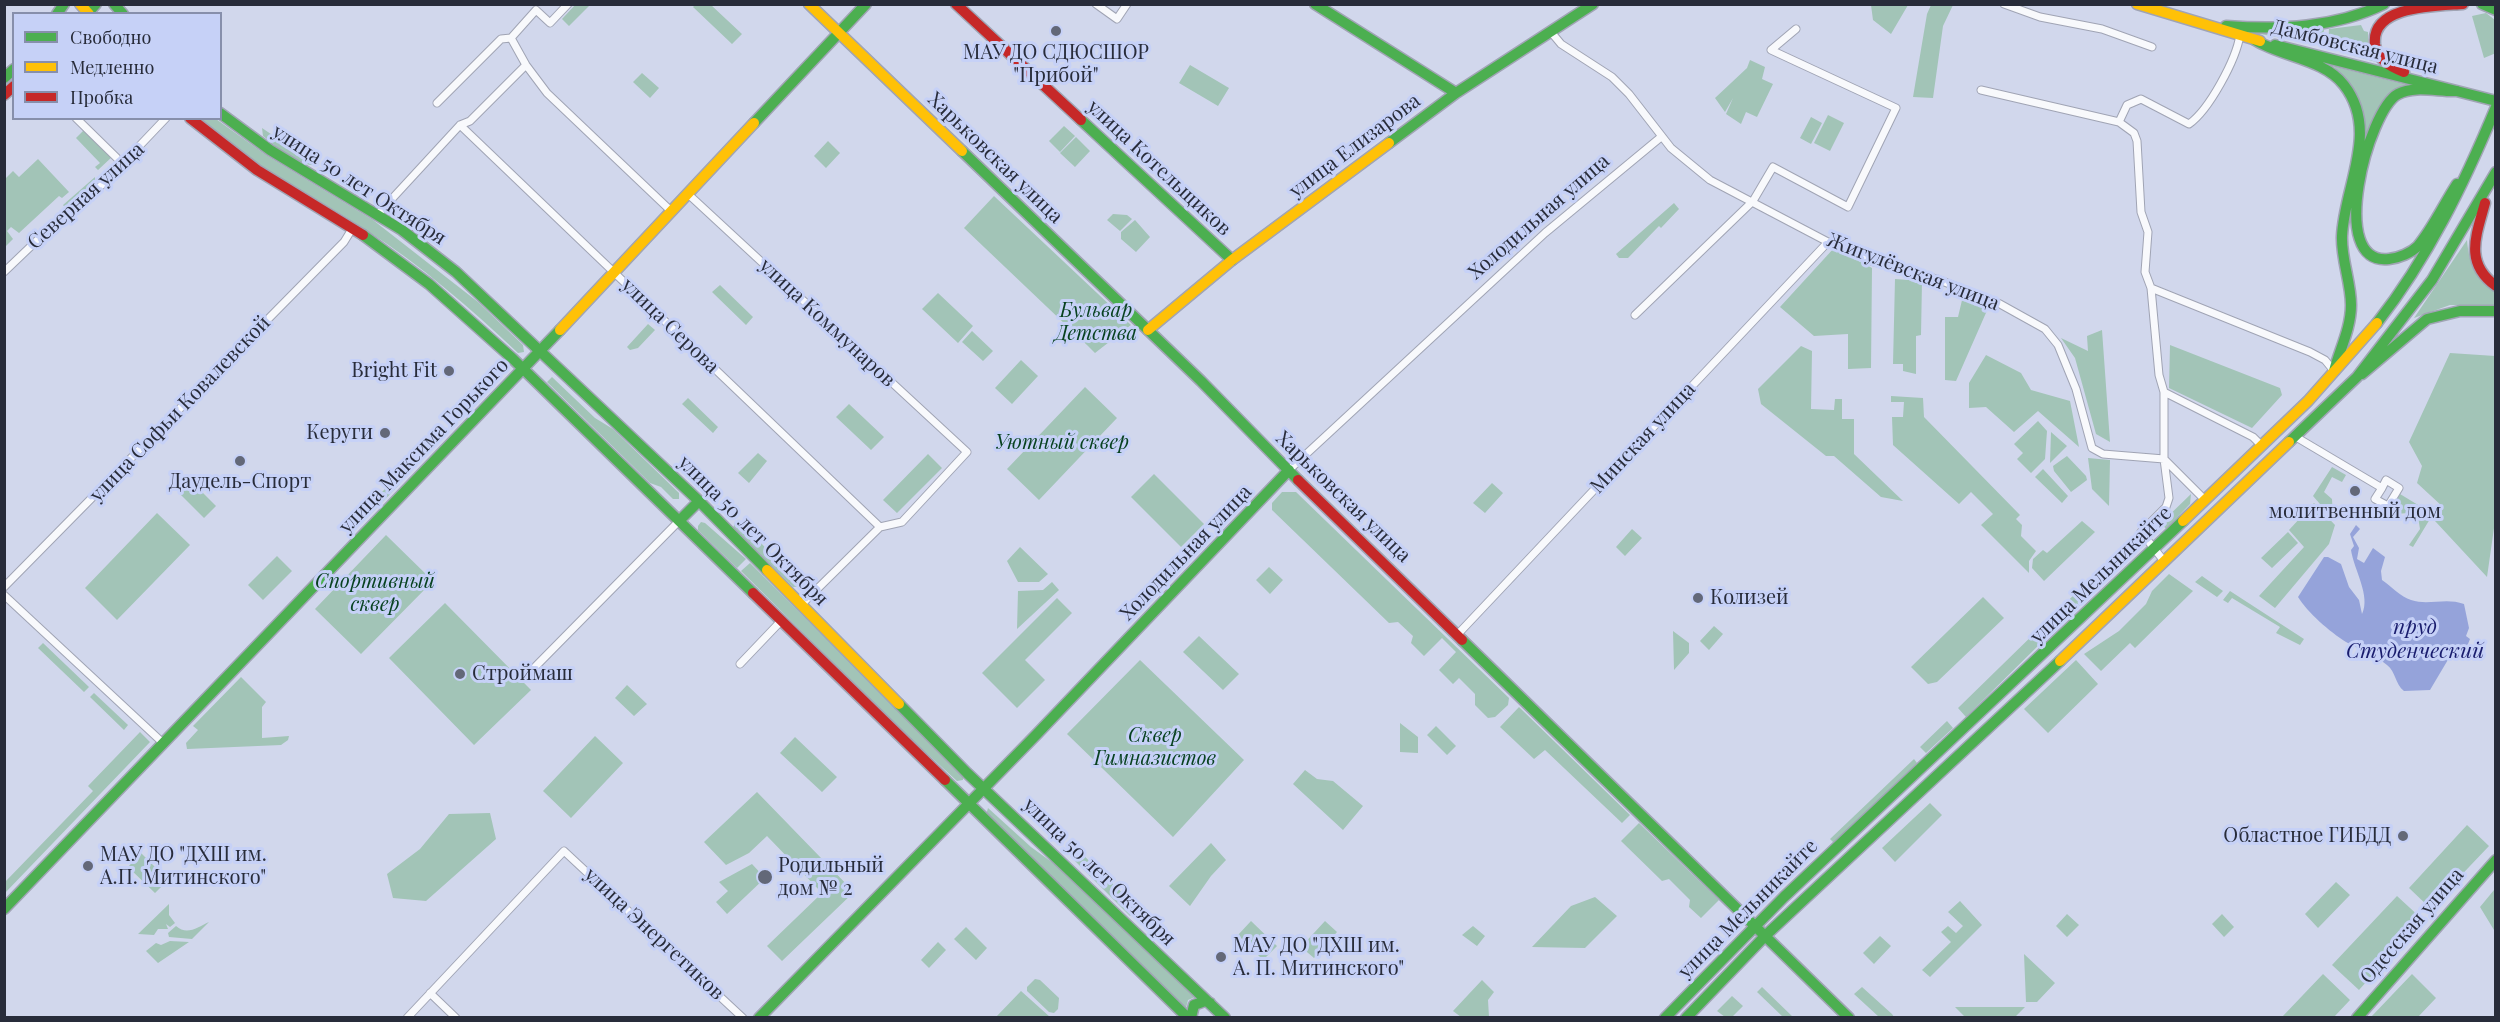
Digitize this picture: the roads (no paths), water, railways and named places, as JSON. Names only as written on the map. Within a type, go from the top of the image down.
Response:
[{"type":"main road","name":"Харьковская улица","points":[[809,4],[1149,330],[1289,470],[1849,1017]]},
{"type":"main road","name":"улица Максима Горького","points":[[4,909],[523,369],[866,4]]},
{"type":"main road","name":"улица Котельщиков","points":[[956,4],[1232,260]]},
{"type":"main road","points":[[1315,4],[1456,93]]},
{"type":"main road","name":"улица Елизарова","points":[[1149,330],[1232,260],[1456,93],[1593,4]]},
{"type":"main road","name":"Дамбовская улица","points":[[2136,4],[2255,40],[2496,101]]},
{"type":"main road","points":[[2208,24],[2262,26],[2333,22],[2357,18],[2384,4]]},
{"type":"main road","points":[[2432,85],[2381,60],[2376,51],[2376,30],[2382,21],[2393,14],[2463,4]]},
{"type":"main road","points":[[2482,4],[2496,10]]},
{"type":"main road","points":[[2255,40],[2265,47],[2312,64],[2336,77],[2351,94],[2358,111],[2359,145],[2342,238],[2350,319],[2334,371]]},
{"type":"main road","points":[[2457,91],[2400,93],[2389,98],[2383,106],[2373,129],[2355,221],[2355,236],[2361,248],[2372,258],[2388,261],[2409,253],[2417,247],[2451,190],[2469,170]]},
{"type":"main road","name":"улица Мельникайте","points":[[1665,1017],[1755,924],[2155,549],[2247,461],[2334,371],[2367,334],[2416,268],[2469,170],[2496,107]]},
{"type":"main road","name":"улица 50 лет Октября","points":[[222,114],[270,150],[402,230],[456,272],[699,501],[983,788],[1225,1017]]},
{"type":"main road","name":"улица 50 лет Октября","points":[[192,120],[212,139],[255,172],[352,229],[417,273],[523,369],[680,520],[967,804],[1190,1017]]},
{"type":"main road","name":"улица Мельникайте","points":[[1686,1017],[1766,935],[2357,377],[2432,280],[2496,172]]},
{"type":"main road","points":[[2488,189],[2474,238],[2474,252],[2481,272],[2496,286]]},
{"type":"main road","points":[[2357,377],[2375,367],[2408,332],[2428,318],[2460,309],[2496,311]]},
{"type":"main road","points":[[2247,461],[2247,472],[2259,472]]},
{"type":"main road","name":"Холодильная улица","points":[[759,1017],[1289,470]]},
{"type":"main road","points":[[680,520],[699,501]]},
{"type":"main road","name":"Одесская улица","points":[[2357,1017],[2496,860]]},
{"type":"main road","points":[[1687,994],[1698,1005]]},
{"type":"main road","points":[[1190,1017],[1194,1005],[1205,1001],[1210,1003]]},
{"type":"street","points":[[437,103],[501,39],[511,38],[536,10],[550,22],[568,4]]},
{"type":"street","points":[[1096,4],[1117,19],[1127,4]]},
{"type":"street","points":[[2004,4],[2040,17],[2091,26],[2152,47]]},
{"type":"street","points":[[1635,315],[1753,201],[1773,168],[1848,207],[1896,108],[1771,50],[1796,29]]},
{"type":"street","name":"Жигулёвская улица","points":[[1551,32],[1561,44],[1612,77],[1629,94],[1661,137],[1701,174],[1828,242],[1894,269],[1937,279],[2032,320],[2045,328],[2058,345],[2076,389],[2092,448],[2103,454],[2164,459]]},
{"type":"street","points":[[2118,122],[2127,105],[2141,99],[2189,124],[2203,110],[2229,66],[2240,35]]},
{"type":"street","points":[[511,38],[526,65],[547,93],[671,211]]},
{"type":"street","points":[[377,215],[460,125],[470,121],[526,65]]},
{"type":"street","points":[[1981,90],[2118,122],[2134,134],[2137,141],[2141,212],[2148,232],[2145,272],[2151,288],[2159,375],[2164,392],[2164,459],[2168,482],[2166,507],[2142,532],[2164,561]]},
{"type":"street","points":[[78,120],[124,165]]},
{"type":"street","name":"Северная улица","points":[[4,272],[51,227],[78,207],[124,165],[164,120]]},
{"type":"street","name":"улица Серова","points":[[460,125],[880,527]]},
{"type":"street","name":"Холодильная улица","points":[[1289,470],[1545,233],[1661,137]]},
{"type":"street","name":"улица Коммунаров","points":[[687,193],[967,452],[902,522],[880,527]]},
{"type":"street","name":"улица Софьи Ковалевской","points":[[4,586],[208,382],[344,242],[352,229]]},
{"type":"street","name":"Минская улица","points":[[1458,634],[1828,242]]},
{"type":"street","points":[[2151,288],[2314,354],[2325,360],[2334,371]]},
{"type":"street","points":[[2164,392],[2253,437],[2262,446]]},
{"type":"street","points":[[2296,437],[2382,488]]},
{"type":"street","points":[[2164,459],[2205,500]]},
{"type":"street","points":[[535,667],[680,520]]},
{"type":"street","points":[[801,604],[880,527]]},
{"type":"street","points":[[4,595],[163,742]]},
{"type":"street","points":[[740,664],[781,621]]},
{"type":"street","name":"улица Энергетиков","points":[[430,993],[564,852],[743,1017]]},
{"type":"street","points":[[407,1017],[430,993],[456,1017]]},
{"type":"water","name":"пруд Студенческий","points":[[2356,525],[2360,529],[2353,537],[2359,548],[2357,559],[2364,563],[2373,548],[2385,557],[2381,571],[2382,580],[2400,594],[2418,602],[2450,601],[2464,604],[2469,628],[2466,636],[2470,639],[2464,654],[2449,658],[2430,690],[2404,691],[2387,665],[2333,633],[2298,597],[2324,557],[2328,557],[2341,564],[2349,587],[2359,600],[2362,614],[2363,591],[2351,550],[2354,546],[2350,534]]},
{"type":"place","name":"МАУ ДО СДЮСШОР \"Прибой\"","points":[[1056,31]]},
{"type":"place","name":"Bright Fit","points":[[449,371]]},
{"type":"place","name":"Керуги","points":[[385,433]]},
{"type":"place","name":"Даудель-Спорт","points":[[240,461]]},
{"type":"place","name":"молитвенный дом","points":[[2355,491]]},
{"type":"place","name":"Колизей","points":[[1698,598]]},
{"type":"place","name":"Строймаш","points":[[460,674]]},
{"type":"place","name":"Областное ГИБДД","points":[[2403,836]]},
{"type":"place","name":"МАУ ДО \"ДХШ им. А.П. Митинского\"","points":[[88,866]]},
{"type":"place","name":"Родильный дом № 2","points":[[765,877]]},
{"type":"place","name":"МАУ ДО \"ДХШ им. А. П. Митинского\"","points":[[1221,957]]},
{"type":"park label","name":"Бульвар Детства","points":[[1096,322]]},
{"type":"park label","name":"Уютный сквер","points":[[1062,443]]},
{"type":"park label","name":"Спортивный сквер","points":[[375,594]]},
{"type":"park label","name":"Сквер Гимназистов","points":[[1155,748]]}]
